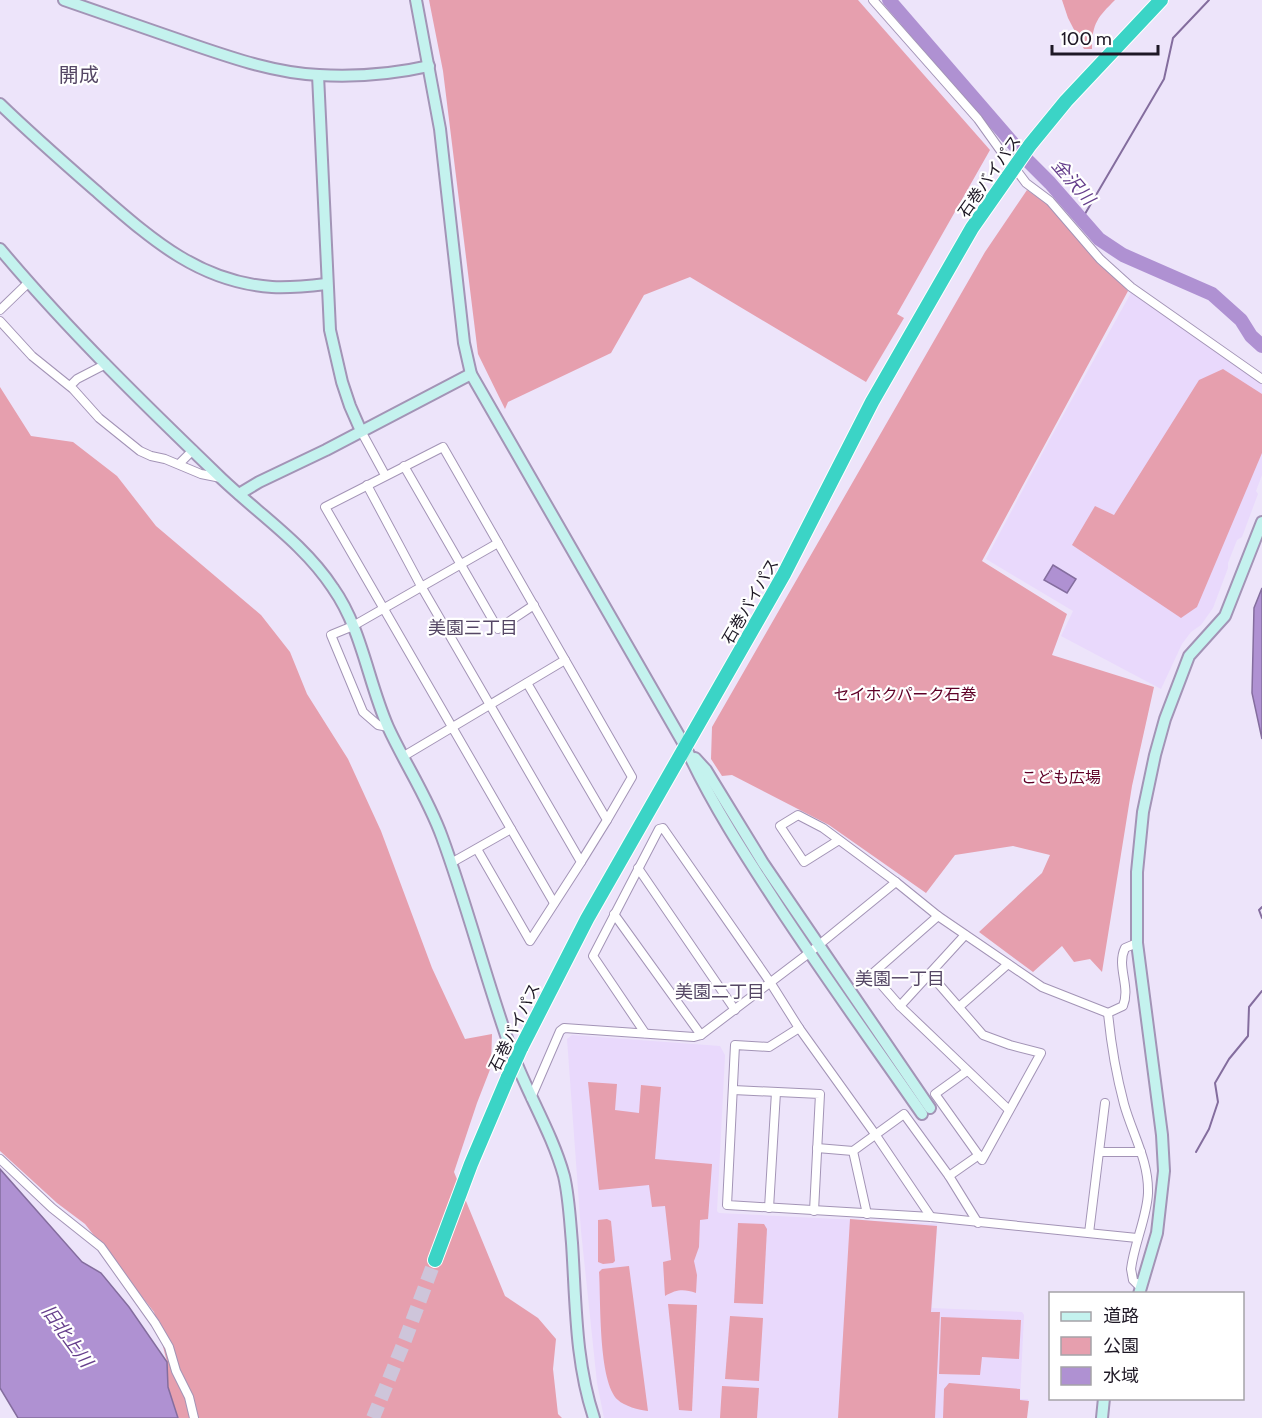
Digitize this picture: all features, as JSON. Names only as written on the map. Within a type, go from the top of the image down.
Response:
[{"type":"highway","name":"石巻バイパス","points":[[435,1260],[471,1164],[508,1077],[587,918],[784,574],[884,381],[972,228],[1013,164],[1066,100],[1161,0]]},
{"type":"street","points":[[64,0],[243,61],[283,70],[318,75],[374,74],[429,66]]},
{"type":"street","points":[[416,0],[441,138],[464,343],[471,374],[685,746],[701,781],[760,878],[809,953],[926,1111]]},
{"type":"street","points":[[873,0],[978,119],[1026,183],[1050,201],[1100,259],[1131,287],[1262,379]]},
{"type":"street","points":[[318,75],[326,284],[330,330],[350,406],[385,475]]},
{"type":"street","points":[[0,104],[154,240],[191,265],[217,275],[271,287],[326,284]]},
{"type":"street","points":[[0,249],[106,364],[222,479],[314,562],[336,592],[353,626],[388,727],[430,807],[451,863],[509,1046],[556,1153],[564,1178],[571,1230],[579,1359],[594,1418]]},
{"type":"street","points":[[0,310],[29,282]]},
{"type":"street","points":[[0,321],[32,356],[70,387],[99,418],[140,451],[180,464],[201,474],[222,479]]},
{"type":"street","points":[[70,387],[77,379],[106,364]]},
{"type":"street","points":[[239,494],[471,374]]},
{"type":"street","points":[[477,849],[530,941],[581,862],[632,777],[443,447],[324,507],[554,903]]},
{"type":"street","points":[[180,464],[193,450]]},
{"type":"street","points":[[404,466],[459,565],[498,629],[534,605]]},
{"type":"street","points":[[367,485],[421,586],[581,862]]},
{"type":"street","points":[[1140,1291],[1157,1233],[1164,1171],[1162,1135],[1137,942],[1139,844],[1147,788],[1165,719],[1189,656],[1225,616],[1262,522]]},
{"type":"street","points":[[388,727],[378,725],[363,712],[331,640],[331,635],[353,626],[498,543]]},
{"type":"street","points":[[404,756],[565,660]]},
{"type":"street","points":[[527,683],[607,820]]},
{"type":"street","points":[[685,746],[705,770],[763,863],[819,944],[926,1111]]},
{"type":"street","points":[[839,840],[804,862],[780,826],[798,815],[824,828],[938,916],[1042,987],[1108,1013],[1123,1006],[1126,999],[1121,956],[1125,948],[1137,942]]},
{"type":"street","points":[[645,1033],[593,956],[659,829],[663,828],[931,1217]]},
{"type":"street","points":[[451,863],[511,829]]},
{"type":"street","points":[[638,868],[735,1010]]},
{"type":"street","points":[[531,1099],[564,1028],[694,1037],[700,1035],[809,953],[896,882]]},
{"type":"street","points":[[614,914],[700,1035]]},
{"type":"street","points":[[938,916],[872,974],[900,1006],[1010,1110]]},
{"type":"street","points":[[900,1006],[965,935]]},
{"type":"street","points":[[959,1007],[1008,964]]},
{"type":"street","points":[[930,974],[983,1035],[1041,1053],[982,1160],[935,1094],[967,1071]]},
{"type":"street","points":[[1108,1013],[1111,1045],[1124,1105],[1141,1152],[1147,1177],[1148,1194],[1133,1256],[1131,1276],[1140,1291]]},
{"type":"street","points":[[799,1028],[769,1047],[735,1046],[727,1205],[931,1217],[1137,1238]]},
{"type":"street","points":[[733,1090],[820,1094],[814,1211]]},
{"type":"street","points":[[769,1208],[776,1092]]},
{"type":"street","points":[[911,1121],[940,1101]]},
{"type":"street","points":[[1089,1233],[1101,1152],[1105,1103]]},
{"type":"street","points":[[817,1148],[853,1151],[904,1114],[949,1176],[978,1223]]},
{"type":"street","points":[[853,1151],[867,1214]]},
{"type":"street","points":[[1101,1152],[1141,1152]]},
{"type":"street","points":[[949,1176],[979,1155]]},
{"type":"street","points":[[0,1159],[52,1208],[101,1247],[155,1323],[169,1347],[176,1371],[189,1397],[194,1418]]},
{"type":"street","points":[[1102,1418],[1104,1400]]},
{"type":"shaded area","points":[[1132,291],[1262,383],[1262,475],[1256,491],[1258,494],[1242,537],[1237,540],[1213,608],[1201,625],[1191,632],[1182,644],[1161,689],[1061,636],[1073,611],[986,559]]},
{"type":"shaded area","points":[[572,1035],[720,1046],[725,1055],[717,1211],[719,1213],[937,1224],[932,1308],[1022,1312],[1024,1315],[1020,1399],[1028,1399],[1027,1418],[604,1418],[597,1383],[581,1231],[567,1039]]},
{"type":"green space","points":[[429,0],[858,0],[990,150],[897,314],[904,318],[866,382],[690,277],[644,295],[611,353],[508,402],[505,409],[478,354],[443,71]]},
{"type":"green space","points":[[1062,0],[1115,0],[1097,21],[1093,33],[1092,49],[1084,49],[1068,18]]},
{"type":"green space","name":"セイホクパーク石巻","points":[[1027,190],[1046,203],[1128,291],[982,561],[1067,614],[1052,655],[1154,687],[1132,786],[1102,972],[1090,959],[1074,962],[1062,946],[1033,972],[979,932],[1042,873],[1050,855],[1013,846],[955,855],[926,893],[829,825],[732,775],[722,776],[711,759],[712,727],[985,252]]},
{"type":"green space","points":[[1223,369],[1262,394],[1262,453],[1197,607],[1181,618],[1072,545],[1095,506],[1114,515],[1199,380]]},
{"type":"green space","points":[[0,387],[31,436],[73,442],[117,476],[156,526],[261,615],[290,652],[307,694],[348,759],[381,831],[432,968],[465,1039],[492,1034],[491,1067],[454,1172],[505,1296],[538,1318],[556,1339],[553,1369],[558,1414],[562,1418],[178,1418],[168,1387],[167,1362],[154,1312],[85,1224],[57,1203],[0,1151]]},
{"type":"green space","points":[[588,1082],[617,1084],[615,1110],[639,1113],[641,1085],[661,1087],[655,1159],[712,1164],[708,1219],[700,1220],[699,1247],[694,1261],[697,1275],[696,1293],[680,1290],[665,1296],[663,1262],[671,1260],[665,1206],[652,1207],[649,1185],[599,1190]]},
{"type":"green space","points":[[850,1219],[937,1226],[931,1312],[940,1312],[935,1418],[838,1418]]},
{"type":"green space","points":[[598,1220],[611,1221],[615,1261],[603,1264],[598,1262]]},
{"type":"green space","points":[[738,1223],[764,1224],[767,1229],[763,1304],[734,1303]]},
{"type":"green space","points":[[629,1266],[648,1411],[618,1400],[612,1391],[604,1359],[599,1272],[602,1269]]},
{"type":"green space","points":[[668,1304],[697,1305],[692,1411],[679,1410]]},
{"type":"green space","points":[[730,1316],[763,1318],[759,1381],[725,1379]]},
{"type":"green space","points":[[941,1317],[1021,1320],[1019,1359],[982,1357],[980,1375],[939,1374]]},
{"type":"green space","points":[[949,1383],[1020,1389],[1020,1400],[1029,1401],[1027,1418],[943,1418],[944,1389]]},
{"type":"green space","points":[[722,1386],[759,1388],[757,1418],[720,1418]]},
{"type":"water","points":[[1053,565],[1076,579],[1067,593],[1044,580]]},
{"type":"water","points":[[1262,588],[1262,739],[1252,693],[1254,608]]},
{"type":"water","name":"旧北上川","points":[[0,1169],[82,1262],[101,1273],[129,1307],[167,1362],[168,1387],[178,1418],[18,1418],[0,1388]]},
{"type":"waterway","name":"金沢川","points":[[889,0],[1099,239],[1123,255],[1212,294],[1241,320],[1251,336],[1262,346]]},
{"type":"waterway","points":[[1082,219],[1164,79],[1173,38],[1209,0]]},
{"type":"waterway","points":[[1262,907],[1259,910],[1262,918]]},
{"type":"waterway","points":[[1196,1152],[1209,1129],[1218,1102],[1215,1083],[1229,1059],[1248,1036],[1249,1007],[1262,991]]},
{"type":"tunnel","points":[[373,1418],[435,1260]]},
{"type":"district","name":"開成","points":[[79,75]]},
{"type":"district","name":"美園三丁目","points":[[473,628]]},
{"type":"district","name":"美園一丁目","points":[[900,979]]},
{"type":"district","name":"美園二丁目","points":[[720,992]]},
{"type":"park label","name":"こども広場","points":[[1061,777]]}]
